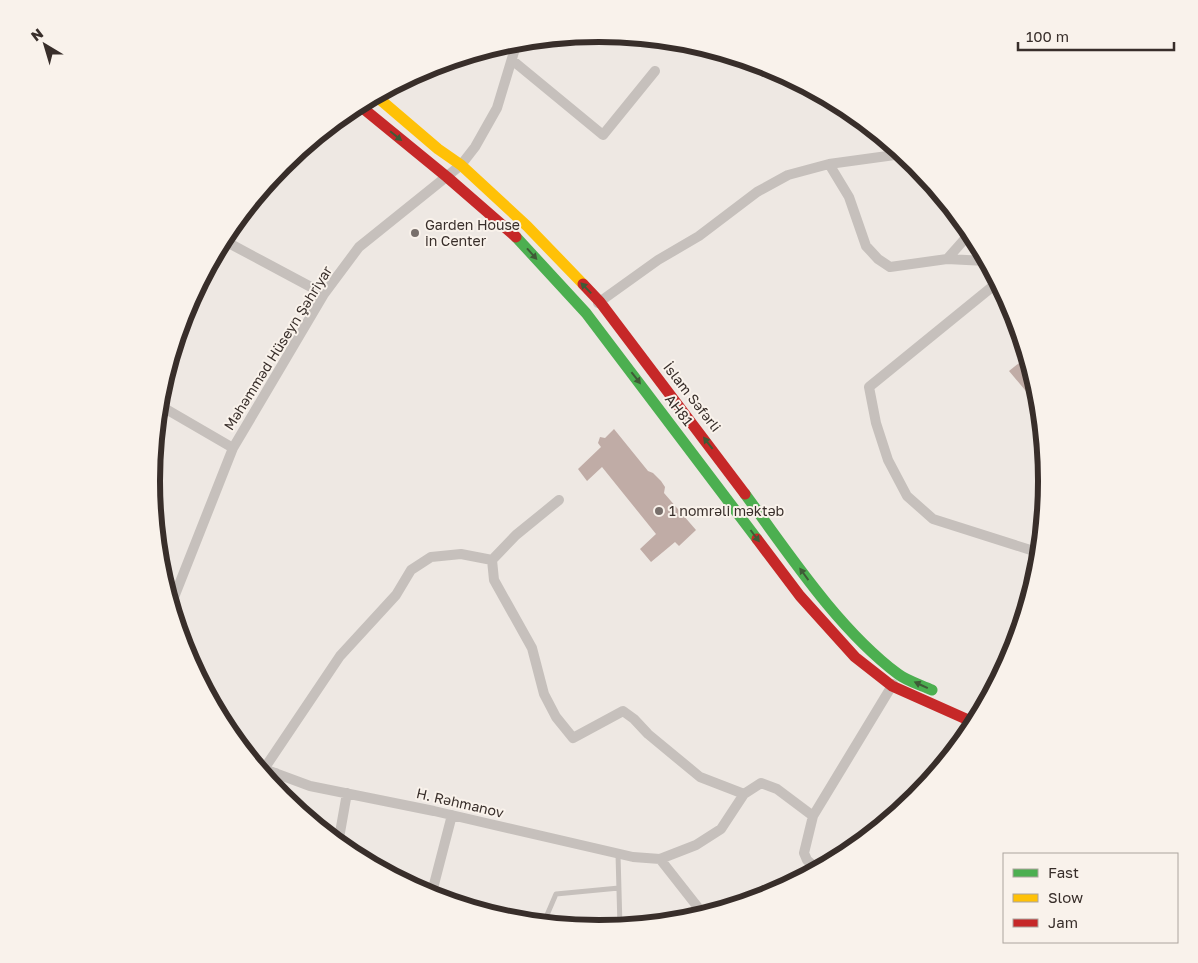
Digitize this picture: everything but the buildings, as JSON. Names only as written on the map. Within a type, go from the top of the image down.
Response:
[{"type":"highway","name":"İslam Səfərli","points":[[381,100],[460,165],[527,226],[600,302],[714,451],[811,584],[863,644],[899,675],[940,694]]},
{"type":"highway","name":"AH81","points":[[365,110],[447,177],[517,238],[586,313],[800,596],[854,657],[892,686],[967,720]]},
{"type":"street","name":"Məhəmməd Hüseyn Şəhriyar","points":[[176,592],[233,448],[324,294],[359,247],[447,177],[460,165],[475,146],[497,108],[515,51]]},
{"type":"street","points":[[512,60],[603,135],[655,71]]},
{"type":"street","points":[[586,313],[658,260],[700,236],[757,192],[788,175],[829,164],[893,155]]},
{"type":"street","points":[[829,164],[850,198],[866,246],[890,268],[947,259],[978,261]]},
{"type":"street","points":[[947,259],[965,239]]},
{"type":"street","points":[[230,244],[324,294]]},
{"type":"street","points":[[993,286],[869,387],[876,423],[888,460],[907,496],[933,519],[1032,551]]},
{"type":"street","name":"Məhəmməd Hüseyn Şəhriyar","points":[[166,409],[233,448]]},
{"type":"street","points":[[558,500],[516,535],[492,560],[494,580],[532,648],[544,694],[556,717],[574,738],[623,711],[700,777],[744,794]]},
{"type":"street","points":[[263,763],[340,656],[396,595],[411,570],[431,557],[460,554],[492,560]]},
{"type":"street","points":[[812,865],[807,860],[804,853],[814,816],[899,675]]},
{"type":"street","name":"H. Rəhmanov","points":[[268,770],[310,786],[452,815],[618,854],[660,859]]},
{"type":"street","points":[[274,777],[276,773]]},
{"type":"street","points":[[699,909],[660,859],[696,844],[721,829],[744,794],[761,783],[778,789],[814,816]]},
{"type":"street","points":[[340,836],[347,794]]},
{"type":"street","points":[[434,888],[452,815]]},
{"type":"lane","points":[[618,854],[620,920]]},
{"type":"lane","points":[[546,917],[556,894],[619,888]]},
{"type":"traffic: fast","points":[[516,237],[586,313],[757,539]]},
{"type":"traffic: fast","points":[[745,494],[816,590],[855,635],[898,674],[932,690]]},
{"type":"traffic: slow","points":[[381,100],[438,149],[461,165],[527,226],[583,284]]},
{"type":"traffic: jam","points":[[365,110],[516,237]]},
{"type":"traffic: jam","points":[[583,284],[600,302],[745,494]]},
{"type":"traffic: jam","points":[[757,539],[800,596],[855,657],[892,686],[967,720]]},
{"type":"place","name":"Garden House in Center","points":[[415,233]]},
{"type":"place","name":"1 nomrəli məktəb","points":[[659,511]]}]
